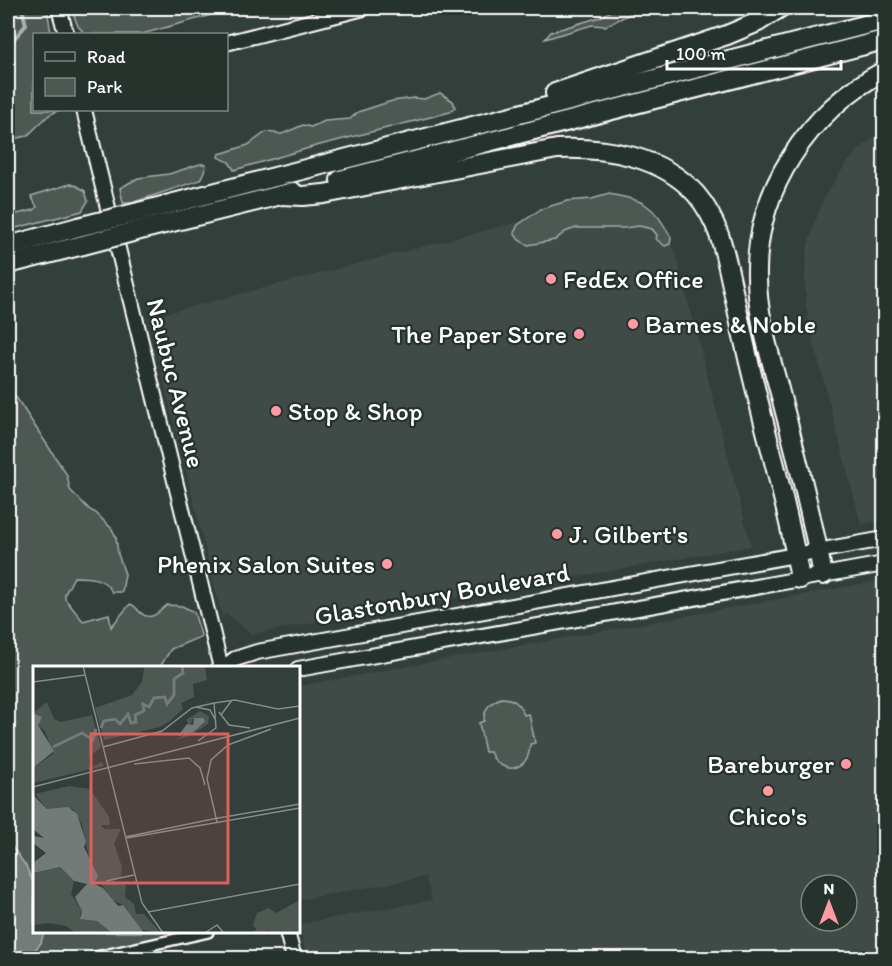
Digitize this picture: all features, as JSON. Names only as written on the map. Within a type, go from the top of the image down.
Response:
[{"type":"highway","points":[[483,123],[512,106],[616,74],[734,33],[766,18],[780,8]]},
{"type":"highway","points":[[8,264],[81,236],[483,123],[885,20]]},
{"type":"highway","points":[[142,220],[281,195],[885,40]]},
{"type":"highway","points":[[823,575],[762,323],[757,281],[759,243],[773,191],[799,145],[820,119],[840,100],[885,71]]},
{"type":"highway","points":[[281,195],[313,195],[341,191],[557,148],[588,149],[622,154],[651,163],[673,174],[701,200],[720,234],[800,579]]},
{"type":"highway","points":[[8,246],[81,236]]},
{"type":"street","points":[[59,8],[66,33]]},
{"type":"street","points":[[228,42],[364,8]]},
{"type":"street","name":"Naubuc Avenue","points":[[84,111],[222,666]]},
{"type":"street","name":"Glastonbury Boulevard","points":[[225,666],[235,658],[250,654],[885,539]]},
{"type":"street","name":"Glastonbury Boulevard","points":[[300,669],[885,564]]},
{"type":"street","points":[[496,609],[500,633]]},
{"type":"street","points":[[474,613],[478,637]]},
{"type":"street","points":[[96,957],[204,933]]},
{"type":"street","points":[[287,933],[294,958]]},
{"type":"shaded area","points":[[884,129],[884,520],[861,524],[810,328],[805,275],[807,249],[824,198],[845,165]]},
{"type":"shaded area","points":[[522,221],[528,245],[555,240],[565,232],[585,227],[647,226],[657,235],[670,241],[676,255],[751,546],[251,634],[228,614],[222,616],[148,318]]},
{"type":"shaded area","points":[[884,580],[884,950],[839,958],[307,958],[300,924],[432,900],[425,877],[300,900],[300,686]]},
{"type":"shaded area","points":[[8,841],[26,866],[33,883],[33,933],[44,933],[41,943],[28,958],[8,958]]},
{"type":"green space","points":[[8,8],[47,8],[51,33],[33,33],[33,111],[57,111],[49,115],[27,136],[8,140]]},
{"type":"green space","points":[[71,8],[237,8],[146,33],[84,33],[78,26]]},
{"type":"green space","points":[[617,8],[643,8],[605,26],[592,25],[545,39],[551,32],[600,17]]},
{"type":"green space","points":[[440,93],[453,101],[455,107],[450,112],[316,146],[234,170],[229,162],[218,157],[219,154],[248,145],[266,132],[282,134],[303,125],[311,127],[325,121],[350,119],[358,112],[392,101],[424,99]]},
{"type":"green space","points":[[205,164],[206,167],[200,180],[131,203],[123,203],[120,188],[138,178],[169,174]]},
{"type":"green space","points":[[70,184],[85,191],[88,201],[82,211],[8,230],[8,216],[34,210],[37,207],[31,196]]},
{"type":"green space","points":[[609,194],[632,199],[647,206],[659,217],[671,237],[670,244],[665,246],[656,239],[657,235],[652,229],[639,226],[576,228],[565,232],[555,240],[528,245],[519,240],[514,233],[518,225],[541,209],[567,201],[592,199]]},
{"type":"green space","points":[[8,385],[67,475],[70,490],[112,529],[116,537],[118,554],[125,574],[122,592],[112,592],[105,583],[96,579],[74,577],[65,594],[65,599],[83,621],[109,614],[111,627],[130,604],[148,616],[155,615],[167,605],[182,606],[194,612],[201,635],[171,649],[161,666],[33,666],[33,933],[188,933],[143,943],[147,955],[176,951],[180,958],[19,958],[8,918]]},
{"type":"green space","points":[[501,698],[513,700],[524,715],[529,714],[535,743],[530,744],[525,761],[514,768],[501,765],[490,752],[485,752],[479,723],[484,721],[488,707]]},
{"type":"waterway","points":[[8,40],[13,40],[26,25],[22,8]]},
{"type":"place","name":"FedEx Office","points":[[551,279]]},
{"type":"place","name":"Barnes & Noble","points":[[633,324]]},
{"type":"place","name":"The Paper Store","points":[[579,334]]},
{"type":"place","name":"Stop & Shop","points":[[276,411]]},
{"type":"place","name":"J. Gilbert's","points":[[557,534]]},
{"type":"place","name":"Phenix Salon Suites","points":[[387,564]]},
{"type":"place","name":"Bareburger","points":[[846,764]]},
{"type":"place","name":"Chico's","points":[[768,791]]}]
